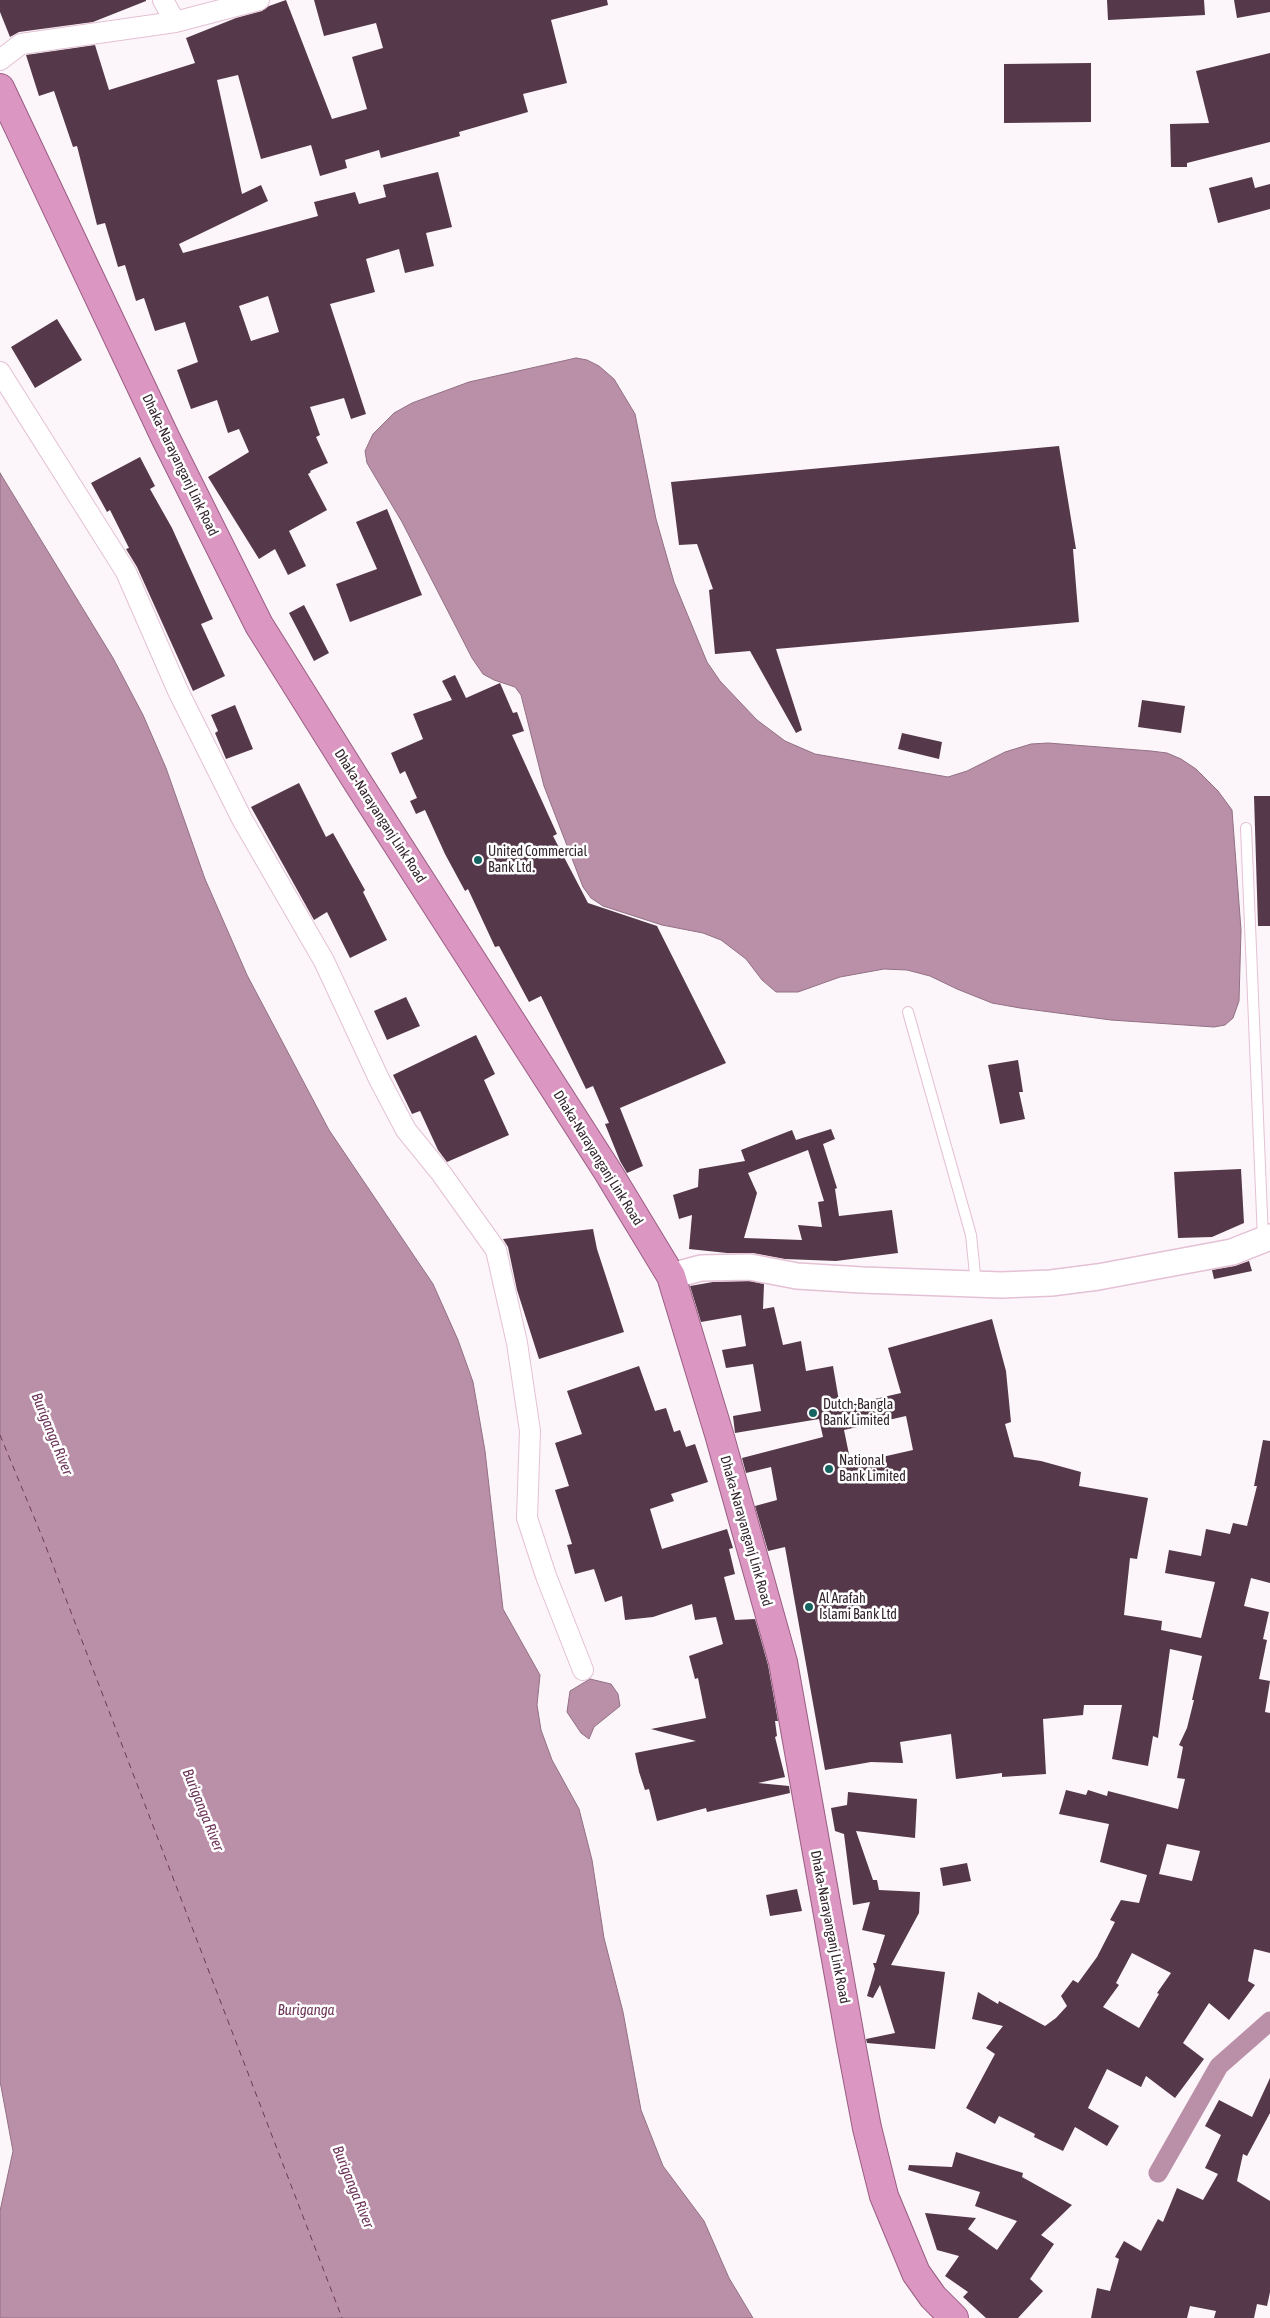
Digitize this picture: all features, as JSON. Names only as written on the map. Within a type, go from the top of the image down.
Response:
[{"type":"highway","name":"Dhaka-Narayanganj Link Road","points":[[0,88],[166,437],[259,625],[358,783],[608,1172],[671,1276],[719,1434],[783,1662],[866,2119],[884,2196],[916,2273],[933,2297],[954,2318]]},
{"type":"street","points":[[163,0],[175,22]]},
{"type":"street","points":[[0,60],[21,44],[175,22],[259,0]]},
{"type":"street","points":[[0,372],[126,572],[178,691],[242,819],[324,960],[379,1079],[406,1130],[441,1173],[496,1250],[517,1343],[530,1432],[527,1518],[546,1576],[583,1670]]},
{"type":"street","points":[[671,1276],[701,1268],[750,1267],[797,1276],[1001,1286],[1051,1283],[1098,1277],[1232,1252],[1267,1238]]},
{"type":"lane","points":[[1246,828],[1267,1238]]},
{"type":"lane","points":[[908,1012],[971,1235],[976,1284]]},
{"type":"water","points":[[576,358],[587,360],[599,366],[614,379],[635,414],[656,519],[674,582],[707,662],[720,681],[757,720],[785,741],[815,754],[948,777],[967,771],[1005,752],[1031,744],[1048,743],[1151,751],[1167,753],[1181,759],[1196,769],[1218,791],[1232,810],[1241,930],[1239,1001],[1233,1018],[1225,1025],[1214,1027],[1111,1020],[1020,1008],[992,1003],[930,976],[907,970],[884,969],[840,977],[798,992],[776,992],[762,980],[746,959],[721,940],[703,933],[662,925],[603,906],[591,898],[583,887],[544,786],[521,695],[515,687],[483,674],[472,658],[402,522],[367,463],[365,451],[373,434],[394,413],[412,403],[469,382]]},
{"type":"water","name":"Buriganga","points":[[0,473],[113,658],[143,715],[166,768],[205,879],[247,975],[329,1130],[433,1284],[458,1340],[473,1382],[485,1451],[503,1609],[540,1675],[537,1705],[541,1730],[552,1760],[579,1809],[592,1860],[604,1938],[623,2012],[641,2110],[663,2166],[704,2221],[729,2278],[753,2318],[0,2318],[0,2211],[13,2151],[0,2081]]},
{"type":"water","points":[[590,1679],[611,1684],[618,1694],[620,1706],[594,1727],[589,1739],[581,1733],[567,1712],[570,1691]]},
{"type":"building","points":[[0,0],[146,1],[93,22],[19,32],[10,37],[0,12]]},
{"type":"building","points":[[286,0],[332,119],[367,109],[352,57],[383,48],[376,23],[324,36],[314,0],[607,0],[608,5],[551,20],[567,83],[523,94],[528,112],[459,132],[460,136],[381,158],[379,150],[345,160],[347,168],[320,176],[311,145],[261,159],[238,75],[217,80],[242,194],[261,185],[268,201],[179,244],[183,253],[318,216],[314,202],[355,192],[359,204],[386,197],[383,185],[438,172],[452,227],[426,233],[434,266],[405,273],[399,249],[366,259],[375,292],[330,304],[366,414],[351,419],[344,398],[310,407],[320,435],[316,437],[328,463],[310,471],[308,474],[327,510],[289,531],[306,566],[288,575],[275,549],[259,559],[208,477],[249,452],[239,429],[228,433],[217,400],[191,409],[177,370],[198,362],[185,322],[155,331],[144,298],[136,301],[125,265],[118,267],[105,223],[97,225],[77,146],[73,147],[54,91],[39,96],[26,55],[95,45],[109,90],[195,63],[186,38],[236,18],[262,11],[269,6]],"holes":[[[268,296],[279,332],[251,341],[239,306]]]},
{"type":"building","points":[[1107,0],[1204,0],[1205,15],[1108,20]]},
{"type":"building","points":[[1234,0],[1270,0],[1270,12],[1237,18]]},
{"type":"building","points":[[1270,53],[1270,142],[1187,163],[1187,167],[1171,167],[1170,124],[1209,123],[1196,71]]},
{"type":"building","points":[[1091,63],[1091,122],[1004,123],[1004,64]]},
{"type":"building","points":[[1252,177],[1255,188],[1270,184],[1270,209],[1218,223],[1209,188]]},
{"type":"building","points":[[57,319],[82,360],[35,388],[11,347]]},
{"type":"building","points":[[1059,446],[1076,549],[1073,549],[1079,622],[776,649],[802,730],[796,733],[750,651],[715,654],[709,590],[713,589],[697,544],[679,545],[671,482]]},
{"type":"building","points":[[140,457],[155,486],[150,489],[172,528],[213,619],[201,624],[225,676],[193,691],[137,567],[126,549],[129,548],[110,510],[107,512],[91,483]]},
{"type":"building","points":[[387,509],[422,595],[350,622],[336,584],[377,569],[356,522]]},
{"type":"building","points":[[304,605],[329,653],[314,661],[289,613]]},
{"type":"building","points":[[455,675],[466,698],[500,683],[513,713],[517,712],[524,731],[512,735],[557,834],[553,836],[588,903],[657,926],[726,1063],[620,1108],[643,1166],[627,1173],[605,1124],[609,1123],[593,1086],[586,1089],[541,996],[529,1002],[499,946],[495,947],[468,889],[465,891],[445,854],[425,810],[416,814],[410,801],[417,798],[405,771],[400,774],[391,753],[423,739],[413,714],[452,700],[442,681]]},
{"type":"building","points":[[1142,700],[1185,706],[1181,733],[1138,727]]},
{"type":"building","points":[[235,705],[253,749],[226,759],[215,733],[218,731],[211,715]]},
{"type":"building","points":[[902,733],[942,742],[939,759],[898,749]]},
{"type":"building","points":[[299,783],[326,837],[333,833],[365,890],[363,892],[387,940],[350,958],[327,912],[314,920],[251,807]]},
{"type":"building","points":[[1254,796],[1270,796],[1270,926],[1258,926]]},
{"type":"building","points":[[406,997],[420,1026],[387,1040],[374,1011]]},
{"type":"building","points":[[476,1035],[495,1074],[484,1080],[509,1135],[447,1162],[438,1150],[420,1111],[412,1114],[393,1075]]},
{"type":"building","points":[[1018,1060],[1023,1092],[1019,1092],[1025,1119],[1000,1124],[988,1065]]},
{"type":"building","points":[[831,1129],[835,1139],[823,1144],[837,1188],[835,1189],[839,1216],[892,1210],[898,1253],[836,1261],[785,1259],[753,1253],[727,1253],[689,1249],[692,1215],[679,1219],[673,1195],[698,1187],[699,1169],[745,1161],[741,1150],[792,1130],[796,1140]],"holes":[[[808,1150],[824,1201],[818,1202],[822,1227],[798,1225],[802,1240],[744,1238],[757,1193],[748,1173]]]},
{"type":"building","points":[[1241,1169],[1244,1223],[1212,1237],[1178,1238],[1174,1172]]},
{"type":"building","points":[[593,1229],[597,1249],[624,1332],[539,1359],[517,1290],[508,1247],[503,1239]]},
{"type":"building","points":[[1249,1261],[1252,1271],[1214,1279],[1212,1270],[1235,1266]]},
{"type":"building","points":[[749,1281],[764,1284],[763,1309],[774,1307],[783,1345],[801,1341],[806,1371],[833,1366],[840,1407],[901,1393],[888,1348],[992,1319],[1006,1371],[1011,1422],[1005,1424],[1014,1457],[1041,1461],[1081,1472],[1079,1486],[1148,1498],[1137,1559],[1130,1558],[1124,1615],[1162,1621],[1161,1630],[1201,1638],[1215,1582],[1165,1573],[1169,1550],[1201,1556],[1206,1529],[1230,1534],[1233,1523],[1247,1526],[1257,1486],[1254,1486],[1263,1440],[1270,1441],[1270,1583],[1251,1578],[1244,1606],[1269,1612],[1263,1639],[1267,1640],[1259,1679],[1270,1681],[1265,1712],[1270,1713],[1270,1953],[1254,1949],[1248,1981],[1255,1985],[1229,2020],[1209,2003],[1183,2043],[1204,2059],[1175,2098],[1146,2076],[1141,2087],[1107,2069],[1088,2108],[1119,2126],[1107,2146],[1075,2127],[1063,2151],[1034,2137],[1035,2134],[999,2116],[995,2124],[966,2108],[995,2054],[986,2048],[1003,2026],[972,2019],[978,1992],[998,2004],[999,2001],[1045,2026],[1067,2006],[1061,1996],[1073,1980],[1078,1983],[1097,1957],[1115,1922],[1110,1920],[1121,1900],[1139,1903],[1147,1875],[1100,1862],[1109,1824],[1059,1814],[1066,1790],[1086,1795],[1088,1790],[1107,1796],[1108,1791],[1178,1809],[1185,1779],[1177,1778],[1183,1747],[1179,1745],[1187,1728],[1202,1656],[1170,1649],[1158,1738],[1153,1736],[1148,1766],[1112,1759],[1122,1705],[1084,1705],[1083,1715],[1043,1719],[1046,1774],[1002,1777],[1002,1773],[956,1779],[951,1734],[900,1742],[903,1763],[871,1762],[825,1770],[785,1547],[768,1551],[755,1506],[777,1500],[771,1467],[746,1473],[742,1458],[823,1437],[819,1419],[735,1433],[733,1416],[761,1411],[753,1364],[726,1368],[722,1350],[746,1346],[741,1315],[701,1322],[690,1286],[713,1282]],"holes":[[[906,1416],[913,1450],[851,1464],[844,1430]],[[1167,1844],[1200,1851],[1192,1881],[1159,1874]],[[1132,1953],[1171,1973],[1157,1993],[1159,1994],[1139,2028],[1103,2007],[1119,1985],[1116,1983]]]},
{"type":"building","points":[[639,1366],[655,1411],[666,1408],[674,1432],[680,1430],[686,1447],[695,1444],[708,1482],[671,1494],[674,1501],[650,1509],[662,1549],[727,1529],[733,1548],[729,1549],[735,1574],[724,1577],[735,1620],[755,1619],[768,1665],[778,1721],[775,1721],[777,1736],[775,1737],[785,1777],[758,1783],[789,1786],[790,1793],[707,1812],[706,1808],[657,1821],[649,1789],[645,1790],[635,1753],[696,1741],[651,1729],[706,1718],[698,1678],[695,1679],[689,1656],[723,1644],[716,1617],[695,1620],[692,1604],[653,1617],[625,1620],[622,1596],[605,1602],[594,1569],[575,1574],[567,1545],[572,1544],[555,1490],[569,1486],[555,1443],[582,1434],[567,1391]]},
{"type":"building","points":[[848,1792],[917,1799],[915,1838],[856,1831],[873,1880],[877,1880],[879,1890],[920,1892],[919,1913],[891,1965],[945,1972],[935,2049],[867,2043],[866,2039],[895,2033],[880,1985],[873,1998],[867,1996],[875,1969],[873,1963],[876,1963],[885,1935],[862,1930],[870,1902],[853,1905],[844,1834],[835,1831],[831,1808],[847,1805]]},
{"type":"building","points":[[967,1863],[971,1881],[943,1886],[940,1868]]},
{"type":"building","points":[[797,1889],[802,1911],[770,1916],[766,1895]]},
{"type":"building","points":[[1270,2078],[1270,2113],[1247,2156],[1243,2154],[1237,2181],[1270,2201],[1270,2292],[1267,2306],[1257,2304],[1254,2318],[1214,2318],[1216,2311],[1190,2306],[1187,2318],[1091,2318],[1097,2288],[1110,2291],[1119,2259],[1115,2257],[1124,2241],[1141,2251],[1158,2219],[1163,2222],[1177,2188],[1203,2200],[1218,2174],[1205,2168],[1221,2135],[1205,2126],[1219,2100],[1252,2117]]},
{"type":"building","points":[[956,2152],[1023,2173],[1022,2177],[1072,2205],[1041,2235],[1054,2244],[1030,2279],[1043,2291],[1018,2318],[986,2318],[963,2297],[968,2292],[945,2276],[959,2256],[937,2250],[925,2213],[976,2218],[968,2229],[997,2250],[1017,2221],[975,2206],[980,2192],[908,2170],[909,2165],[952,2167]]},
{"type":"waterway","points":[[1158,2173],[1219,2066],[1270,2021]]},
{"type":"ferry route","points":[[0,1435],[41,1534],[342,2318]]},
{"type":"place","name":"United Commercial Bank Ltd.","points":[[478,860]]},
{"type":"place","name":"Dutch-Bangla Bank Limited","points":[[813,1413]]},
{"type":"place","name":"National Bank Limited","points":[[829,1469]]},
{"type":"place","name":"Al Arafah Islami Bank Ltd","points":[[809,1607]]},
{"type":"water label","name":"Buriganga River","points":[[52,1434]]},
{"type":"water label","name":"Buriganga River","points":[[203,1810]]},
{"type":"water label","name":"Buriganga River","points":[[353,2187]]}]
